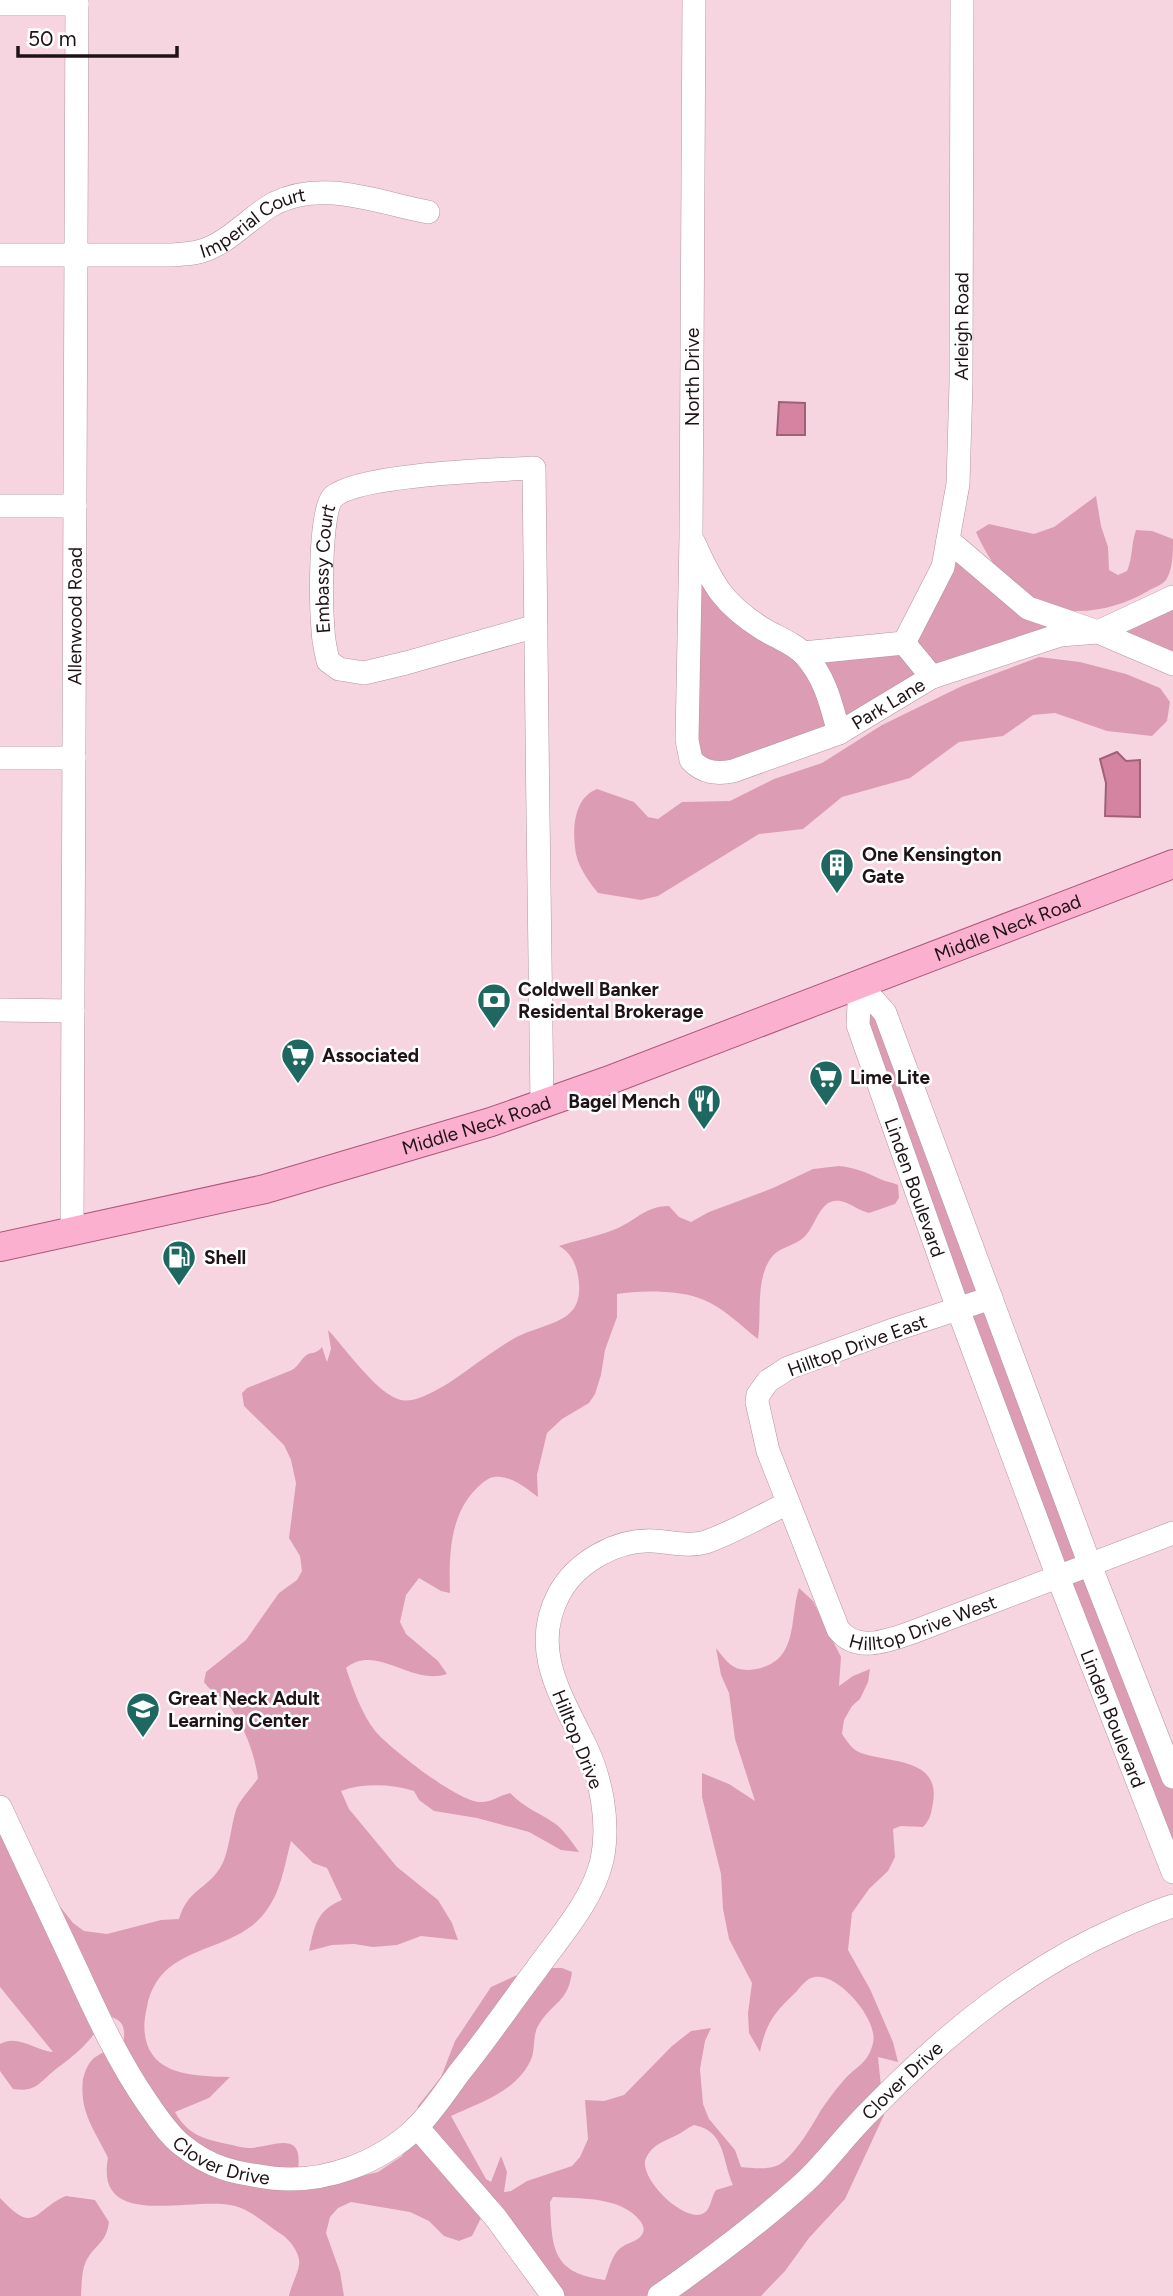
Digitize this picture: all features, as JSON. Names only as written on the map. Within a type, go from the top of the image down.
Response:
[{"type":"main road","name":"Middle Neck Road","points":[[0,1247],[265,1189],[491,1122],[607,1081],[1173,864]]},
{"type":"street","name":"North Drive","points":[[688,754],[694,0]]},
{"type":"street","name":"Arleigh Road","points":[[904,643],[943,567],[958,484],[961,383],[962,0]]},
{"type":"street","points":[[0,4],[77,2]]},
{"type":"street","name":"Allenwood Road","points":[[72,1232],[77,2]]},
{"type":"street","name":"Imperial Court","points":[[0,255],[172,255],[200,252],[221,243],[254,216],[278,202],[315,192],[369,197],[428,212]]},
{"type":"street","name":"Embassy Court","points":[[536,626],[364,673],[339,669],[328,661],[323,631],[322,571],[326,507],[334,496],[358,485],[437,473],[534,468],[536,626],[542,1103]]},
{"type":"street","points":[[0,506],[75,506]]},
{"type":"street","points":[[691,537],[710,579],[730,605],[753,623],[803,653],[826,686],[839,733]]},
{"type":"street","name":"Park Lane","points":[[948,540],[1028,608],[1098,632],[1173,664]]},
{"type":"street","name":"Park Lane","points":[[688,754],[696,765],[706,771],[724,773],[839,733],[932,677],[1060,635],[1098,632],[1173,597]]},
{"type":"street","points":[[803,653],[904,643],[932,677]]},
{"type":"street","points":[[0,758],[74,758]]},
{"type":"street","name":"Linden Boulevard","points":[[860,985],[885,1013],[1090,1565],[1173,1778]]},
{"type":"street","name":"Linden Boulevard","points":[[860,985],[858,1025],[958,1310],[1173,1872]]},
{"type":"street","points":[[0,1010],[73,1011]]},
{"type":"street","points":[[866,1049],[895,1039]]},
{"type":"street","name":"Hilltop Drive East","points":[[788,1503],[768,1451],[757,1402],[758,1395],[768,1381],[789,1368],[991,1298]]},
{"type":"street","name":"Hilltop Drive West","points":[[788,1503],[838,1629],[844,1637],[857,1642],[880,1642],[913,1632],[1173,1533]]},
{"type":"street","name":"Hilltop Drive","points":[[417,2127],[471,2059],[584,1905],[601,1860],[604,1818],[600,1786],[585,1744],[570,1719],[549,1665],[546,1637],[548,1621],[558,1595],[584,1564],[606,1551],[631,1543],[652,1541],[671,1544],[703,1543],[788,1503]]},
{"type":"street","points":[[1142,1791],[1173,1778]]},
{"type":"street","name":"Clover Drive","points":[[0,1807],[128,2075],[179,2143],[211,2165],[233,2173],[287,2179],[322,2176],[370,2161],[417,2127]]},
{"type":"street","name":"Clover Drive","points":[[659,2296],[706,2264],[807,2179],[902,2079],[999,1995],[1084,1943],[1173,1906]]},
{"type":"street","points":[[417,2127],[496,2218],[553,2296]]},
{"type":"shaded area","points":[[779,402],[805,403],[805,435],[777,435]]},
{"type":"shaded area","points":[[1096,496],[1108,547],[1109,570],[1118,575],[1127,571],[1136,530],[1152,531],[1173,539],[1173,555],[1166,580],[1121,604],[1077,611],[1048,607],[1034,601],[999,571],[976,532],[989,524],[1034,534],[1054,527]]},
{"type":"shaded area","points":[[691,537],[710,579],[803,653],[904,643],[948,540],[1028,608],[1098,632],[903,693],[715,773],[687,740]]},
{"type":"shaded area","points":[[1173,597],[1173,664],[1098,632]]},
{"type":"shaded area","points":[[1039,657],[1080,662],[1126,674],[1160,688],[1170,702],[1167,721],[1152,736],[1107,731],[1055,713],[1033,715],[1003,736],[959,742],[910,778],[842,797],[803,829],[759,834],[658,896],[641,900],[598,893],[579,864],[575,845],[576,816],[583,800],[597,789],[634,802],[648,817],[658,819],[682,802],[730,801],[774,779],[822,763],[882,725],[962,686]]},
{"type":"shaded area","points":[[1117,752],[1126,761],[1140,760],[1140,817],[1105,816],[1106,783],[1100,759]]},
{"type":"shaded area","points":[[860,984],[886,1015],[1173,1773],[1173,1872],[858,1025]]},
{"type":"shaded area","points":[[839,1166],[861,1171],[898,1185],[899,1198],[895,1204],[869,1213],[844,1202],[829,1203],[803,1238],[774,1254],[763,1277],[758,1339],[718,1308],[695,1297],[661,1292],[617,1294],[617,1317],[605,1350],[595,1394],[589,1403],[562,1419],[547,1433],[537,1475],[538,1497],[506,1478],[494,1477],[484,1482],[467,1500],[456,1525],[451,1552],[450,1593],[441,1591],[419,1578],[406,1595],[400,1622],[406,1634],[438,1661],[447,1674],[420,1675],[369,1660],[346,1668],[366,1718],[384,1740],[410,1762],[455,1793],[469,1799],[483,1802],[510,1793],[557,1825],[579,1852],[561,1850],[529,1832],[477,1818],[434,1811],[419,1800],[414,1791],[368,1786],[341,1791],[349,1809],[397,1867],[438,1900],[452,1923],[458,1940],[421,1936],[397,1945],[332,1945],[309,1951],[318,1920],[333,1904],[342,1900],[327,1868],[313,1863],[291,1841],[278,1889],[263,1915],[232,1938],[180,1960],[166,1971],[154,1986],[144,2030],[152,2055],[170,2069],[193,2075],[230,2077],[209,2098],[175,2112],[190,2130],[210,2140],[244,2148],[291,2144],[296,2148],[298,2169],[353,2178],[378,2172],[402,2156],[410,2138],[418,2106],[441,2077],[455,2041],[491,1987],[515,1976],[549,1968],[562,1968],[572,1972],[570,1982],[563,1996],[538,2026],[532,2057],[526,2069],[518,2079],[498,2094],[451,2116],[486,2179],[491,2182],[501,2156],[507,2172],[504,2192],[572,2166],[580,2157],[588,2139],[585,2100],[604,2101],[624,2095],[672,2046],[691,2031],[711,2028],[705,2041],[700,2069],[703,2104],[709,2119],[735,2150],[741,2167],[768,2168],[779,2165],[799,2145],[838,2087],[868,2056],[873,2034],[864,2011],[845,1990],[825,1978],[815,1977],[804,1983],[776,2013],[765,2033],[760,2052],[749,2033],[748,2013],[752,1983],[729,1939],[723,1909],[721,1874],[702,1797],[702,1773],[729,1784],[755,1801],[735,1739],[729,1693],[721,1675],[716,1648],[728,1663],[743,1670],[770,1665],[786,1648],[790,1638],[799,1588],[813,1601],[841,1657],[839,1686],[870,1669],[868,1682],[860,1699],[852,1706],[844,1720],[842,1734],[858,1752],[910,1764],[921,1770],[929,1777],[933,1788],[933,1803],[928,1821],[923,1827],[901,1826],[893,1829],[895,1857],[888,1871],[869,1889],[852,1913],[848,1950],[870,1989],[893,2042],[898,2062],[878,2057],[884,2115],[845,2199],[761,2296],[562,2296],[499,2203],[485,2199],[481,2218],[472,2236],[459,2241],[444,2236],[429,2221],[410,2212],[351,2202],[338,2208],[330,2217],[326,2233],[340,2272],[344,2296],[289,2296],[299,2265],[297,2252],[284,2237],[253,2214],[235,2206],[217,2204],[151,2206],[131,2203],[116,2195],[108,2181],[108,2158],[89,2121],[82,2091],[83,2079],[92,2060],[123,2044],[124,2029],[120,2022],[107,2016],[79,2051],[33,2088],[13,2089],[0,2071],[0,2044],[7,2041],[53,2052],[0,1987],[0,1830],[73,1923],[84,1931],[107,1934],[161,1920],[179,1919],[187,1901],[220,1868],[226,1856],[236,1810],[258,1778],[251,1747],[242,1727],[225,1701],[204,1682],[206,1672],[246,1640],[279,1593],[297,1580],[302,1571],[300,1556],[289,1538],[296,1483],[291,1460],[284,1445],[244,1406],[242,1393],[247,1388],[292,1370],[306,1355],[322,1347],[327,1362],[331,1349],[328,1330],[382,1390],[401,1400],[430,1394],[513,1339],[570,1313],[579,1292],[578,1276],[572,1258],[559,1246],[613,1230],[646,1211],[660,1207],[669,1206],[679,1217],[691,1222],[813,1169]],"holes":[[[694,2125],[704,2128],[718,2140],[733,2185],[716,2190],[710,2206],[704,2213],[696,2215],[675,2206],[664,2197],[655,2187],[645,2166],[646,2158],[655,2146]],[[553,2197],[612,2203],[623,2207],[641,2222],[644,2229],[642,2234],[613,2257],[605,2280],[574,2271],[558,2256],[552,2233],[550,2202]]]},
{"type":"shaded area","points":[[66,2196],[95,2200],[109,2222],[104,2238],[85,2265],[81,2296],[0,2296],[0,2198],[12,2210],[28,2218]]},
{"type":"place","name":"One Kensington Gate","points":[[837,895]]},
{"type":"place","name":"Coldwell Banker Residental Brokerage","points":[[494,1030]]},
{"type":"place","name":"Associated","points":[[298,1085]]},
{"type":"place","name":"Lime Lite","points":[[826,1107]]},
{"type":"place","name":"Bagel Mench","points":[[704,1131]]},
{"type":"place","name":"Shell","points":[[179,1287]]},
{"type":"place","name":"Great Neck Adult Learning Center","points":[[143,1739]]}]
